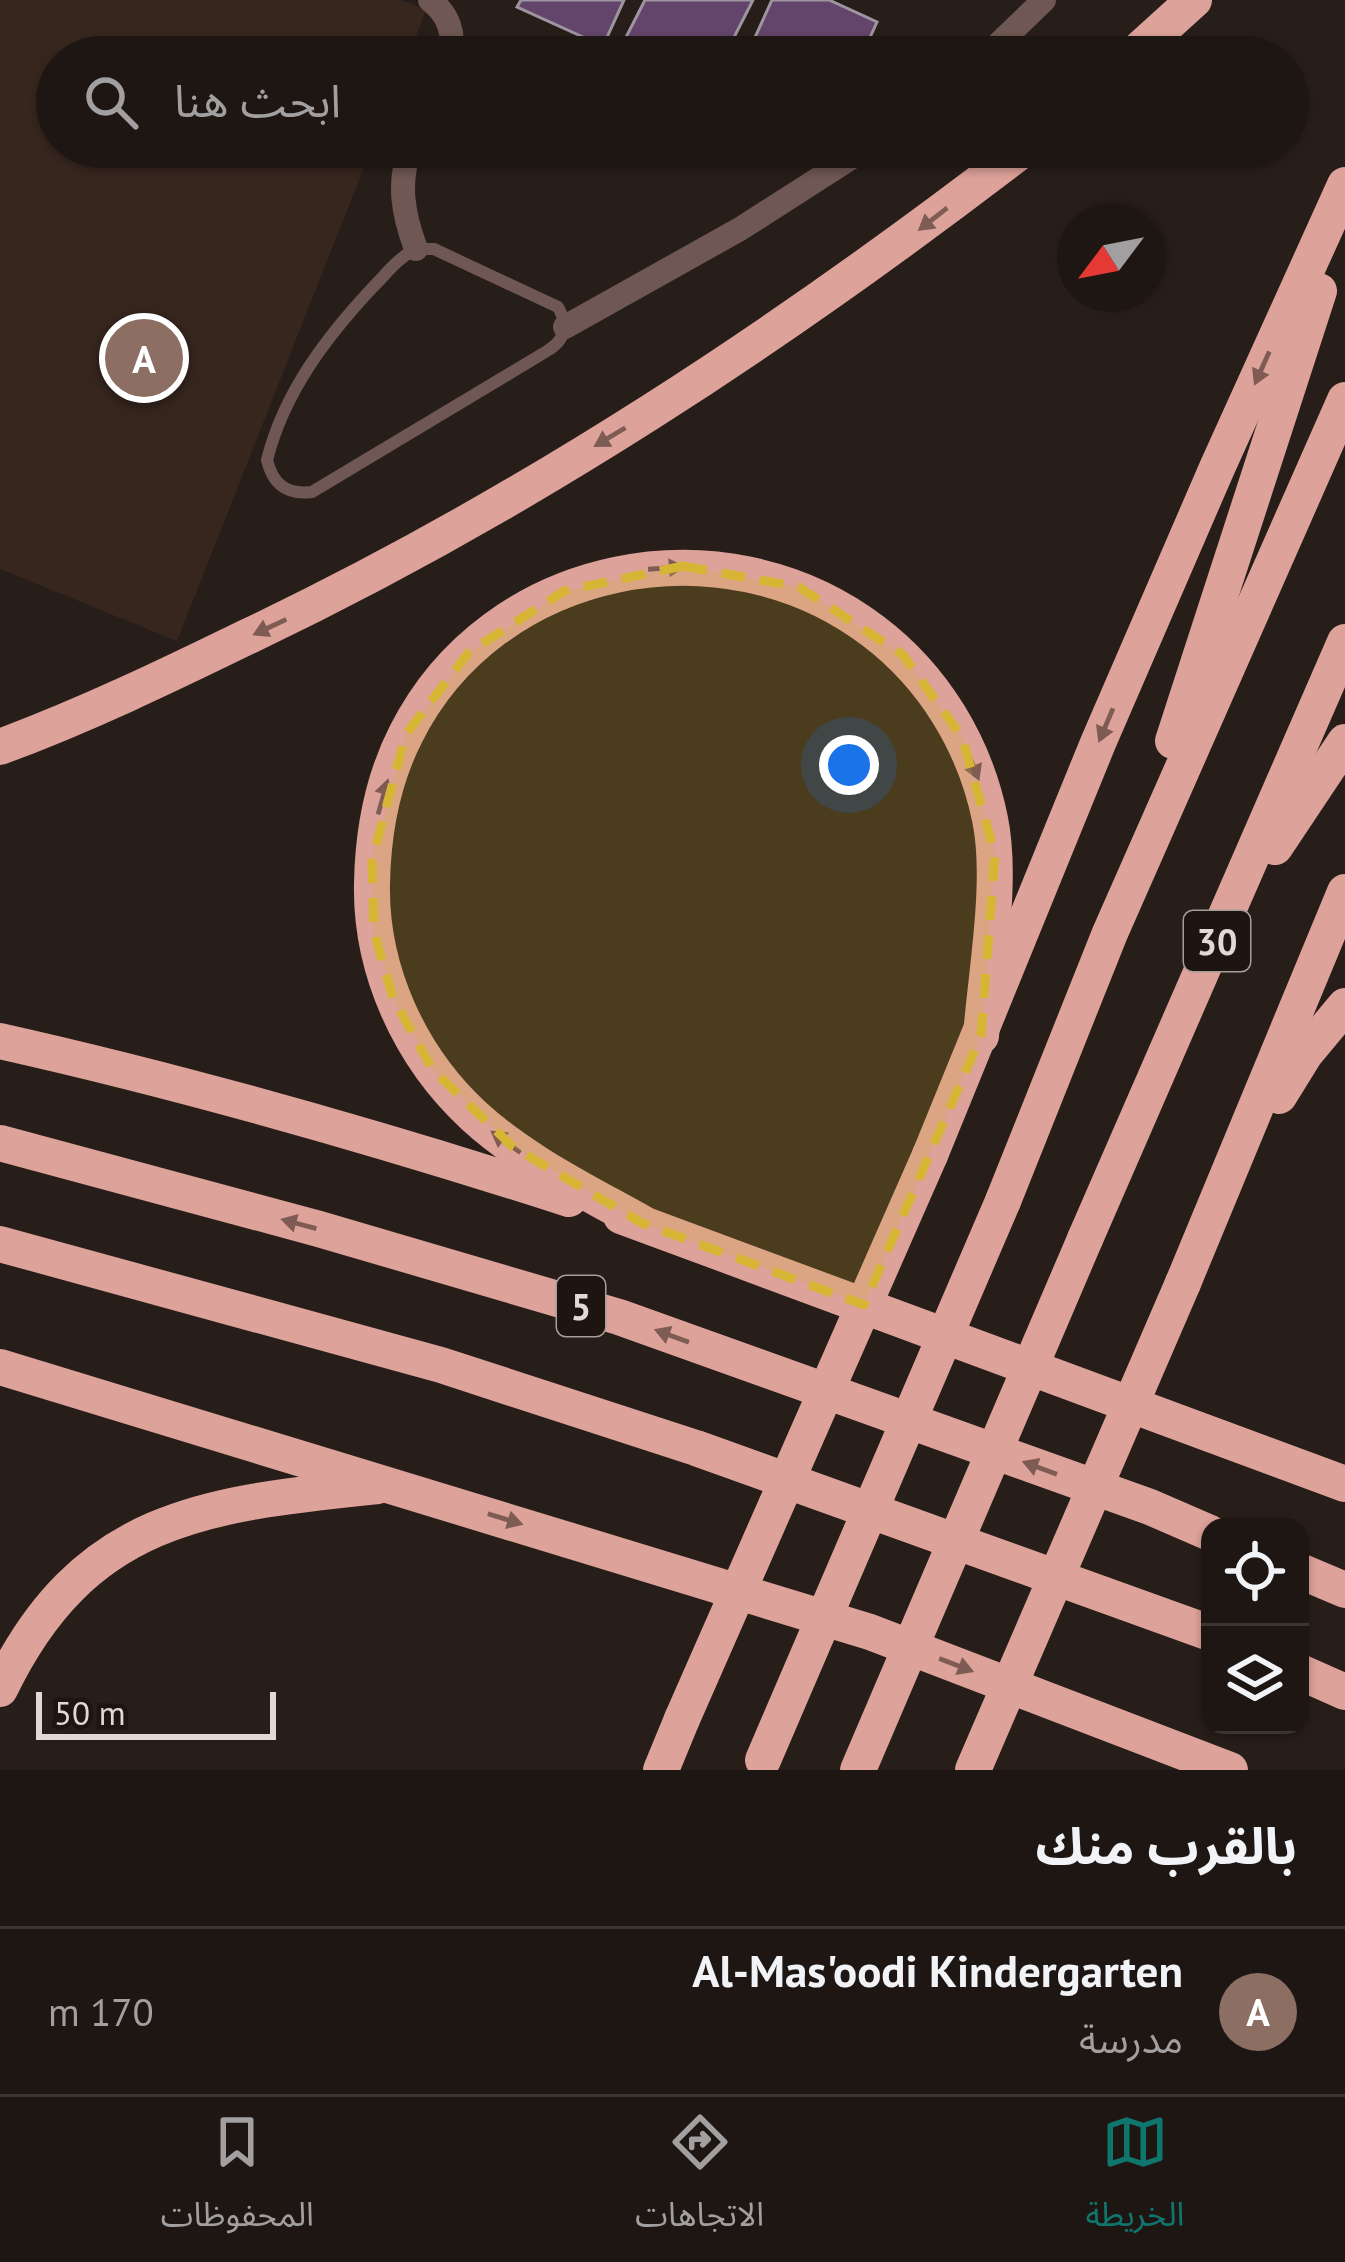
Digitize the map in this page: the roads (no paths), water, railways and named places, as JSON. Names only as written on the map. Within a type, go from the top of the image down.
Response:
[{"type":"highway","points":[[1154,36],[1194,0]]},
{"type":"highway","points":[[0,747],[91,713],[296,615],[499,503],[660,407],[902,243],[999,168]]},
{"type":"highway","points":[[661,1770],[981,1036],[1098,743],[1345,185]]},
{"type":"highway","points":[[1110,933],[1345,211]]},
{"type":"highway","points":[[761,1765],[1003,1201],[1110,933],[1345,400]]},
{"type":"highway","points":[[642,1223],[513,1148],[448,1090],[403,1021],[385,978],[374,932],[375,831],[384,788],[406,734],[436,689],[469,652],[542,601],[592,581],[655,568],[737,570],[788,583],[830,602],[903,656],[950,715],[989,814],[994,854],[981,1036]]},
{"type":"highway","name":"30","points":[[858,1770],[1345,642]]},
{"type":"highway","points":[[1226,920],[1345,742]]},
{"type":"highway","points":[[973,1770],[1345,892]]},
{"type":"highway","points":[[1223,1186],[1305,1054],[1345,1006]]},
{"type":"highway","points":[[0,1041],[437,1157],[642,1223],[1345,1484]]},
{"type":"highway","name":"5","points":[[0,1143],[620,1317],[1201,1529]]},
{"type":"highway","points":[[0,1244],[441,1365],[696,1448],[1201,1631]]},
{"type":"highway","points":[[0,1367],[870,1632],[1230,1770]]},
{"type":"highway","points":[[0,1689],[24,1645],[70,1588],[136,1538],[186,1515],[229,1503],[394,1484]]},
{"type":"highway","points":[[1309,1575],[1345,1590]]},
{"type":"highway","points":[[1309,1676],[1345,1691]]},
{"type":"street","points":[[430,0],[449,24],[452,36]]},
{"type":"street","points":[[1006,36],[1043,0]]},
{"type":"street","points":[[406,168],[403,207],[416,249]]},
{"type":"street","points":[[565,327],[740,229],[835,168]]},
{"type":"lane","points":[[416,249],[434,249],[557,307],[565,327],[556,345],[312,492],[287,491],[277,484],[267,460],[302,376],[335,327],[416,249]]},
{"type":"place","name":"Al-Mas'oodi Kindergarten","points":[[144,358]]}]
